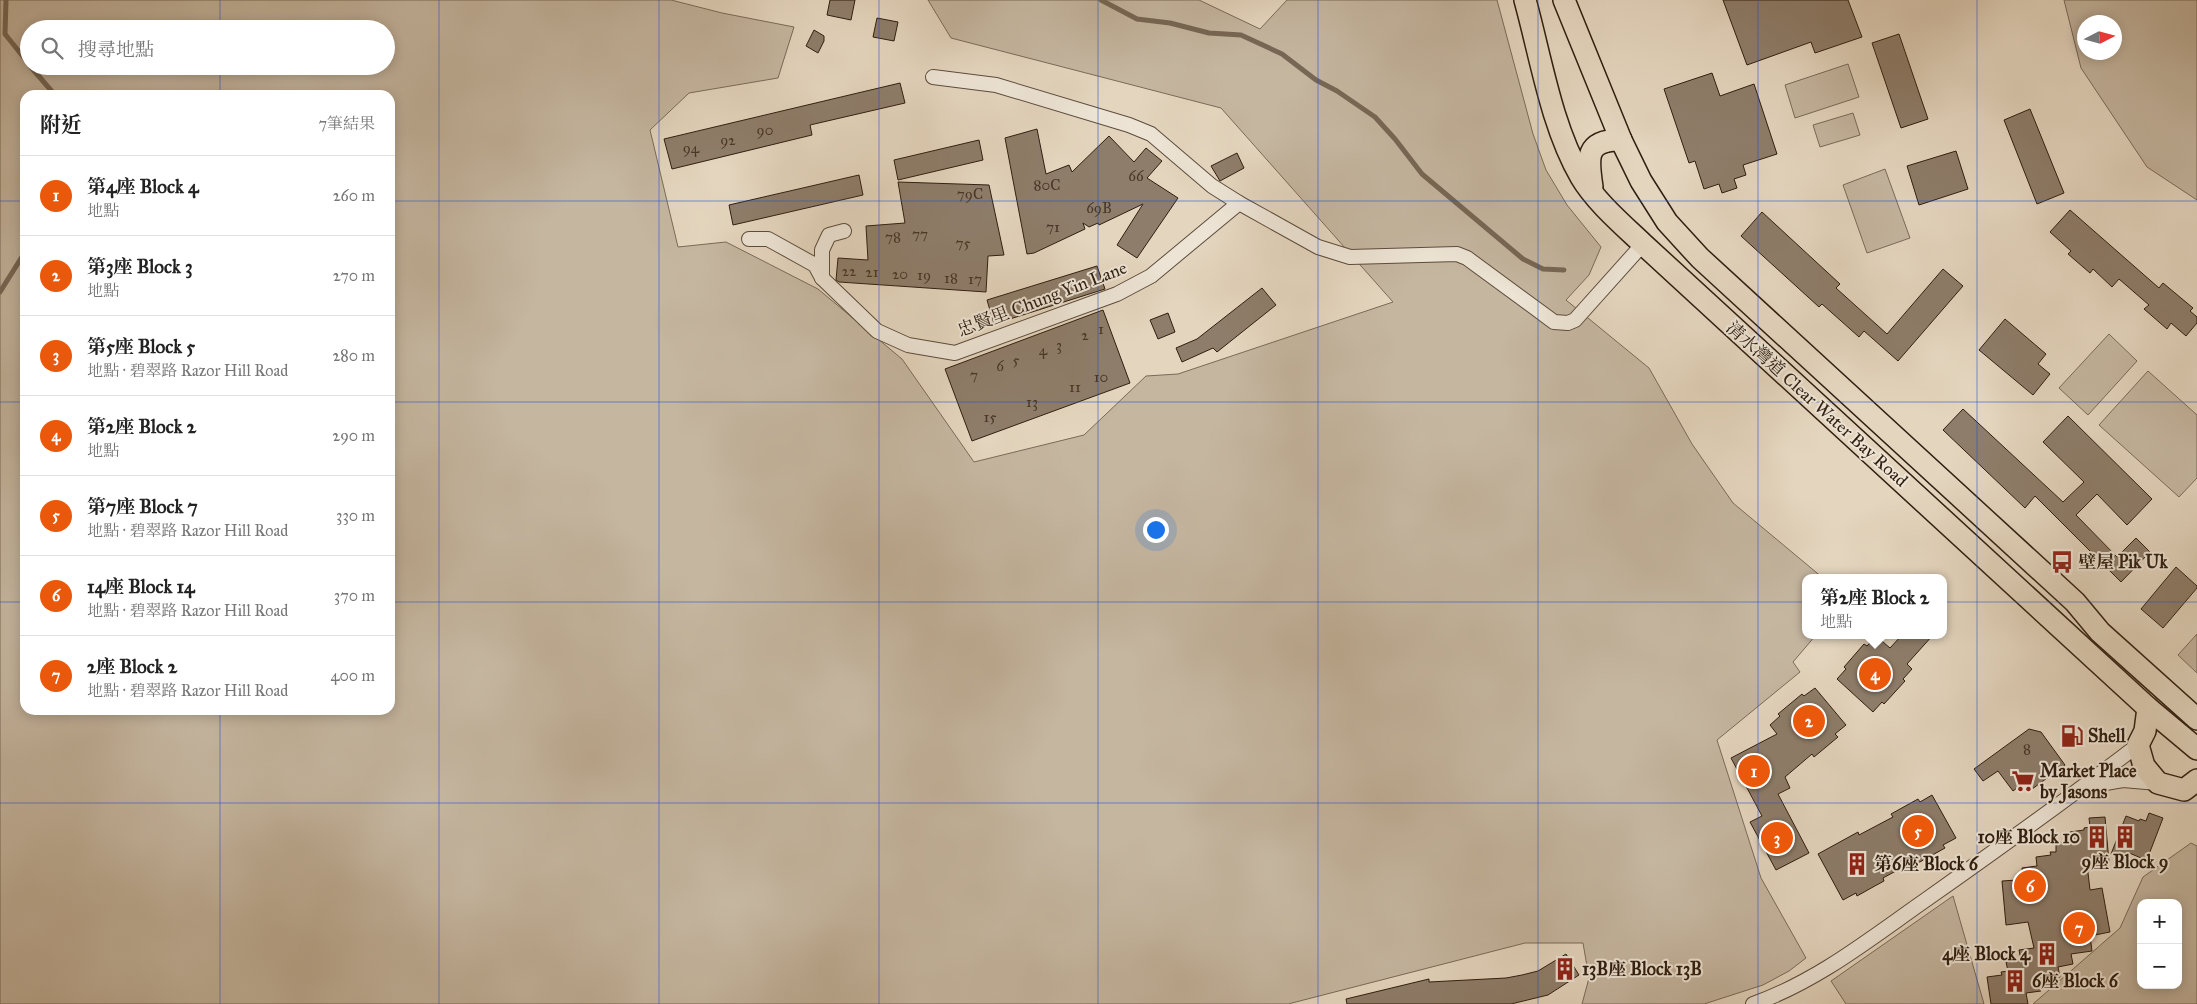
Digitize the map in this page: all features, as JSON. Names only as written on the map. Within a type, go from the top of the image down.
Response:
[{"type":"main road","name":"清水灣道 Clear Water Bay Road","points":[[1525,0],[1560,134],[1582,178],[1593,193],[1643,244],[2148,708],[2197,749]]},
{"type":"main road","name":"清水灣道 Clear Water Bay Road","points":[[1564,0],[1621,140],[1641,182],[1667,222],[1700,258],[2075,602],[2100,632],[2196,721]]},
{"type":"main road","points":[[1593,193],[1589,158],[1593,149],[1600,143],[1608,140],[1621,140]]},
{"type":"main road","points":[[2148,708],[2145,731],[2138,745],[2144,766],[2158,783],[2193,788]]},
{"type":"street","points":[[933,77],[996,85],[1129,125],[1151,134],[1212,186],[1318,247],[1350,257],[1458,254],[1467,258],[1554,322],[1568,323],[1575,320],[1643,244]]},
{"type":"street","name":"忠賢里 Chung Yin Lane","points":[[749,239],[768,238],[815,266],[822,278],[877,331],[908,344],[955,353],[1118,294],[1151,276],[1239,203]]},
{"type":"street","points":[[822,278],[822,250],[829,235],[844,231]]},
{"type":"street","points":[[1753,1004],[1772,998],[1823,972],[2080,789],[2138,745]]},
{"type":"street","points":[[2080,789],[2109,781],[2123,780],[2158,783]]},
{"type":"shaded area","points":[[0,0],[671,0],[722,13],[794,27],[778,78],[689,93],[650,130],[678,247],[726,242],[818,289],[902,359],[974,462],[1084,435],[1146,376],[1178,374],[1393,302],[1221,108],[951,38],[928,0],[1199,0],[1260,29],[1287,0],[1497,0],[1533,134],[1546,170],[1567,205],[1601,247],[1589,275],[1566,300],[1649,368],[1692,444],[1733,503],[1818,574],[1802,574],[1802,639],[1813,639],[1793,662],[1800,672],[1717,740],[1761,878],[1806,958],[1789,971],[1763,985],[1704,1004],[1582,1004],[1589,978],[1583,943],[1525,943],[1288,1004],[0,1004]]},
{"type":"shaded area","points":[[2064,0],[2197,0],[2197,200],[2147,167],[2081,68],[2079,60],[2122,60],[2122,15],[2077,15],[2077,52]]},
{"type":"shaded area","points":[[1848,64],[1859,97],[1795,118],[1785,85]]},
{"type":"shaded area","points":[[1853,113],[1860,135],[1820,147],[1813,125]]},
{"type":"shaded area","points":[[1885,169],[1910,238],[1867,253],[1843,185]]},
{"type":"shaded area","points":[[2109,334],[2137,361],[2088,415],[2059,388]]},
{"type":"shaded area","points":[[2148,371],[2197,415],[2197,478],[2179,497],[2099,425]]},
{"type":"shaded area","points":[[2197,634],[2197,673],[2178,655]]},
{"type":"shaded area","points":[[2191,843],[2197,846],[2197,1004],[2033,1004],[2120,928],[2143,877]]},
{"type":"shaded area","points":[[1953,896],[1984,1004],[1846,1004],[1831,981]]},
{"type":"building","points":[[830,0],[855,0],[851,20],[827,15]]},
{"type":"building","points":[[1723,0],[1848,0],[1862,37],[1815,53],[1811,42],[1747,65]]},
{"type":"building","points":[[877,18],[898,22],[894,41],[873,37]]},
{"type":"building","points":[[814,30],[824,36],[824,41],[818,53],[806,46]]},
{"type":"building","points":[[1899,34],[1928,119],[1901,128],[1872,43]]},
{"type":"building","points":[[1712,73],[1720,96],[1754,84],[1777,154],[1743,165],[1746,175],[1734,179],[1737,188],[1722,193],[1719,184],[1704,189],[1695,161],[1689,163],[1664,89]]},
{"type":"building","points":[[900,83],[905,103],[810,125],[812,135],[672,169],[664,139]]},
{"type":"building","points":[[2030,109],[2064,193],[2037,204],[2004,120]]},
{"type":"building","points":[[1037,129],[1046,174],[1069,165],[1072,172],[1109,136],[1134,162],[1146,148],[1162,161],[1147,178],[1178,198],[1137,258],[1117,245],[1143,204],[1099,225],[1098,223],[1089,227],[1083,223],[1085,229],[1034,253],[1027,254],[1005,138]]},
{"type":"building","points":[[979,140],[983,160],[898,180],[894,160]]},
{"type":"building","points":[[1956,151],[1968,189],[1919,205],[1907,166]]},
{"type":"building","points":[[1237,153],[1244,168],[1220,181],[1211,166]]},
{"type":"building","points":[[859,175],[863,195],[733,225],[729,205]]},
{"type":"building","points":[[898,182],[989,185],[1004,255],[988,256],[986,292],[839,282],[836,280],[838,258],[868,260],[866,226],[905,223]]},
{"type":"building","points":[[2070,210],[2159,288],[2163,283],[2193,308],[2190,311],[2197,317],[2197,323],[2186,336],[2171,323],[2167,329],[2144,309],[2149,305],[2119,279],[2112,287],[2093,269],[2090,273],[2068,254],[2071,251],[2050,232]]},
{"type":"building","points":[[1762,212],[1840,284],[1836,288],[1887,334],[1943,269],[1963,286],[1898,361],[1864,331],[1859,337],[1822,304],[1819,307],[1741,236]]},
{"type":"building","points":[[1097,266],[1105,289],[994,324],[987,300]]},
{"type":"building","points":[[1262,288],[1276,305],[1217,352],[1213,348],[1182,362],[1176,348],[1197,339]]},
{"type":"building","points":[[1103,310],[1130,383],[972,441],[945,369]]},
{"type":"building","points":[[1168,313],[1175,332],[1158,339],[1150,320]]},
{"type":"building","points":[[2005,319],[2046,354],[2038,364],[2050,374],[2033,395],[1979,350]]},
{"type":"building","points":[[1963,409],[2063,502],[2084,482],[2043,442],[2068,416],[2152,499],[2127,525],[2097,494],[2076,515],[2117,557],[2136,538],[2150,552],[2121,582],[2035,496],[2025,508],[1943,430]]},
{"type":"building","points":[[2176,567],[2197,588],[2163,628],[2141,609]]},
{"type":"building","points":[[1873,639],[1880,639],[1890,648],[1898,639],[1929,639],[1907,664],[1912,669],[1903,679],[1905,681],[1884,704],[1882,702],[1873,712],[1837,679],[1846,669],[1844,667],[1864,644],[1867,646]]},
{"type":"building","points":[[1815,688],[1846,725],[1835,734],[1838,737],[1814,757],[1812,754],[1785,777],[1790,788],[1778,794],[1809,853],[1776,870],[1750,822],[1762,816],[1731,758],[1777,734],[1770,725],[1780,716],[1778,714],[1802,694],[1804,696]]},
{"type":"building","points":[[2029,729],[2041,732],[2065,765],[2028,792],[2026,781],[2013,791],[1998,771],[1983,781],[1974,769]]},
{"type":"building","points":[[1932,795],[1956,838],[1943,845],[1945,848],[1918,863],[1916,860],[1883,878],[1884,881],[1857,896],[1856,893],[1843,900],[1818,854],[1858,832],[1859,835],[1893,817],[1891,814],[1918,799],[1920,802]]},
{"type":"building","points":[[2149,813],[2163,818],[2148,857],[2141,858],[2127,852],[2124,859],[2111,854],[2126,816],[2139,821],[2140,819],[2146,821]]},
{"type":"building","points":[[2105,817],[2109,862],[2087,864],[2090,890],[2102,888],[2110,932],[2090,936],[2092,951],[2071,954],[2073,964],[2058,967],[2060,977],[2039,981],[2041,991],[2026,993],[2028,1004],[1991,1004],[1987,977],[2002,975],[2001,972],[2008,971],[2006,962],[2021,960],[2019,950],[2034,948],[2028,922],[2006,925],[2002,881],[2017,880],[2017,877],[2023,876],[2022,868],[2037,866],[2036,857],[2051,855],[2050,852],[2056,852],[2056,843],[2071,841],[2070,832],[2090,827],[2089,818]]},
{"type":"building","points":[[1566,954],[1579,975],[1548,995],[1511,1004],[1347,1004],[1346,999],[1429,979],[1429,982],[1506,978],[1522,975],[1538,971]]},
{"type":"waterway","points":[[6,0],[5,34],[20,53]]},
{"type":"waterway","points":[[1101,0],[1137,19],[1170,23],[1209,33],[1241,35],[1282,54],[1316,80],[1337,91],[1375,117],[1422,174],[1523,259],[1543,269],[1564,270]]},
{"type":"waterway","points":[[38,75],[51,90]]},
{"type":"waterway","points":[[0,292],[20,260]]},
{"type":"place","name":"壁屋 Pik Uk","points":[[2062,562]]},
{"type":"place","name":"第2座 Block 2","points":[[1875,674]]},
{"type":"place","name":"第3座 Block 3","points":[[1809,721]]},
{"type":"place","name":"Shell","points":[[2072,736]]},
{"type":"place","name":"第4座 Block 4","points":[[1754,771]]},
{"type":"place","name":"Market Place by Jasons","points":[[2023,781]]},
{"type":"place","name":"第7座 Block 7","points":[[1918,831]]},
{"type":"place","name":"10座 Block 10","points":[[2097,837]]},
{"type":"place","name":"9座 Block 9","points":[[2125,837]]},
{"type":"place","name":"第5座 Block 5","points":[[1777,838]]},
{"type":"place","name":"第6座 Block 6","points":[[1857,864]]},
{"type":"place","name":"14座 Block 14","points":[[2030,886]]},
{"type":"place","name":"2座 Block 2","points":[[2079,928]]},
{"type":"place","name":"4座 Block 4","points":[[2047,954]]},
{"type":"place","name":"13B座 Block 13B","points":[[1565,969]]},
{"type":"place","name":"6座 Block 6","points":[[2015,981]]}]
